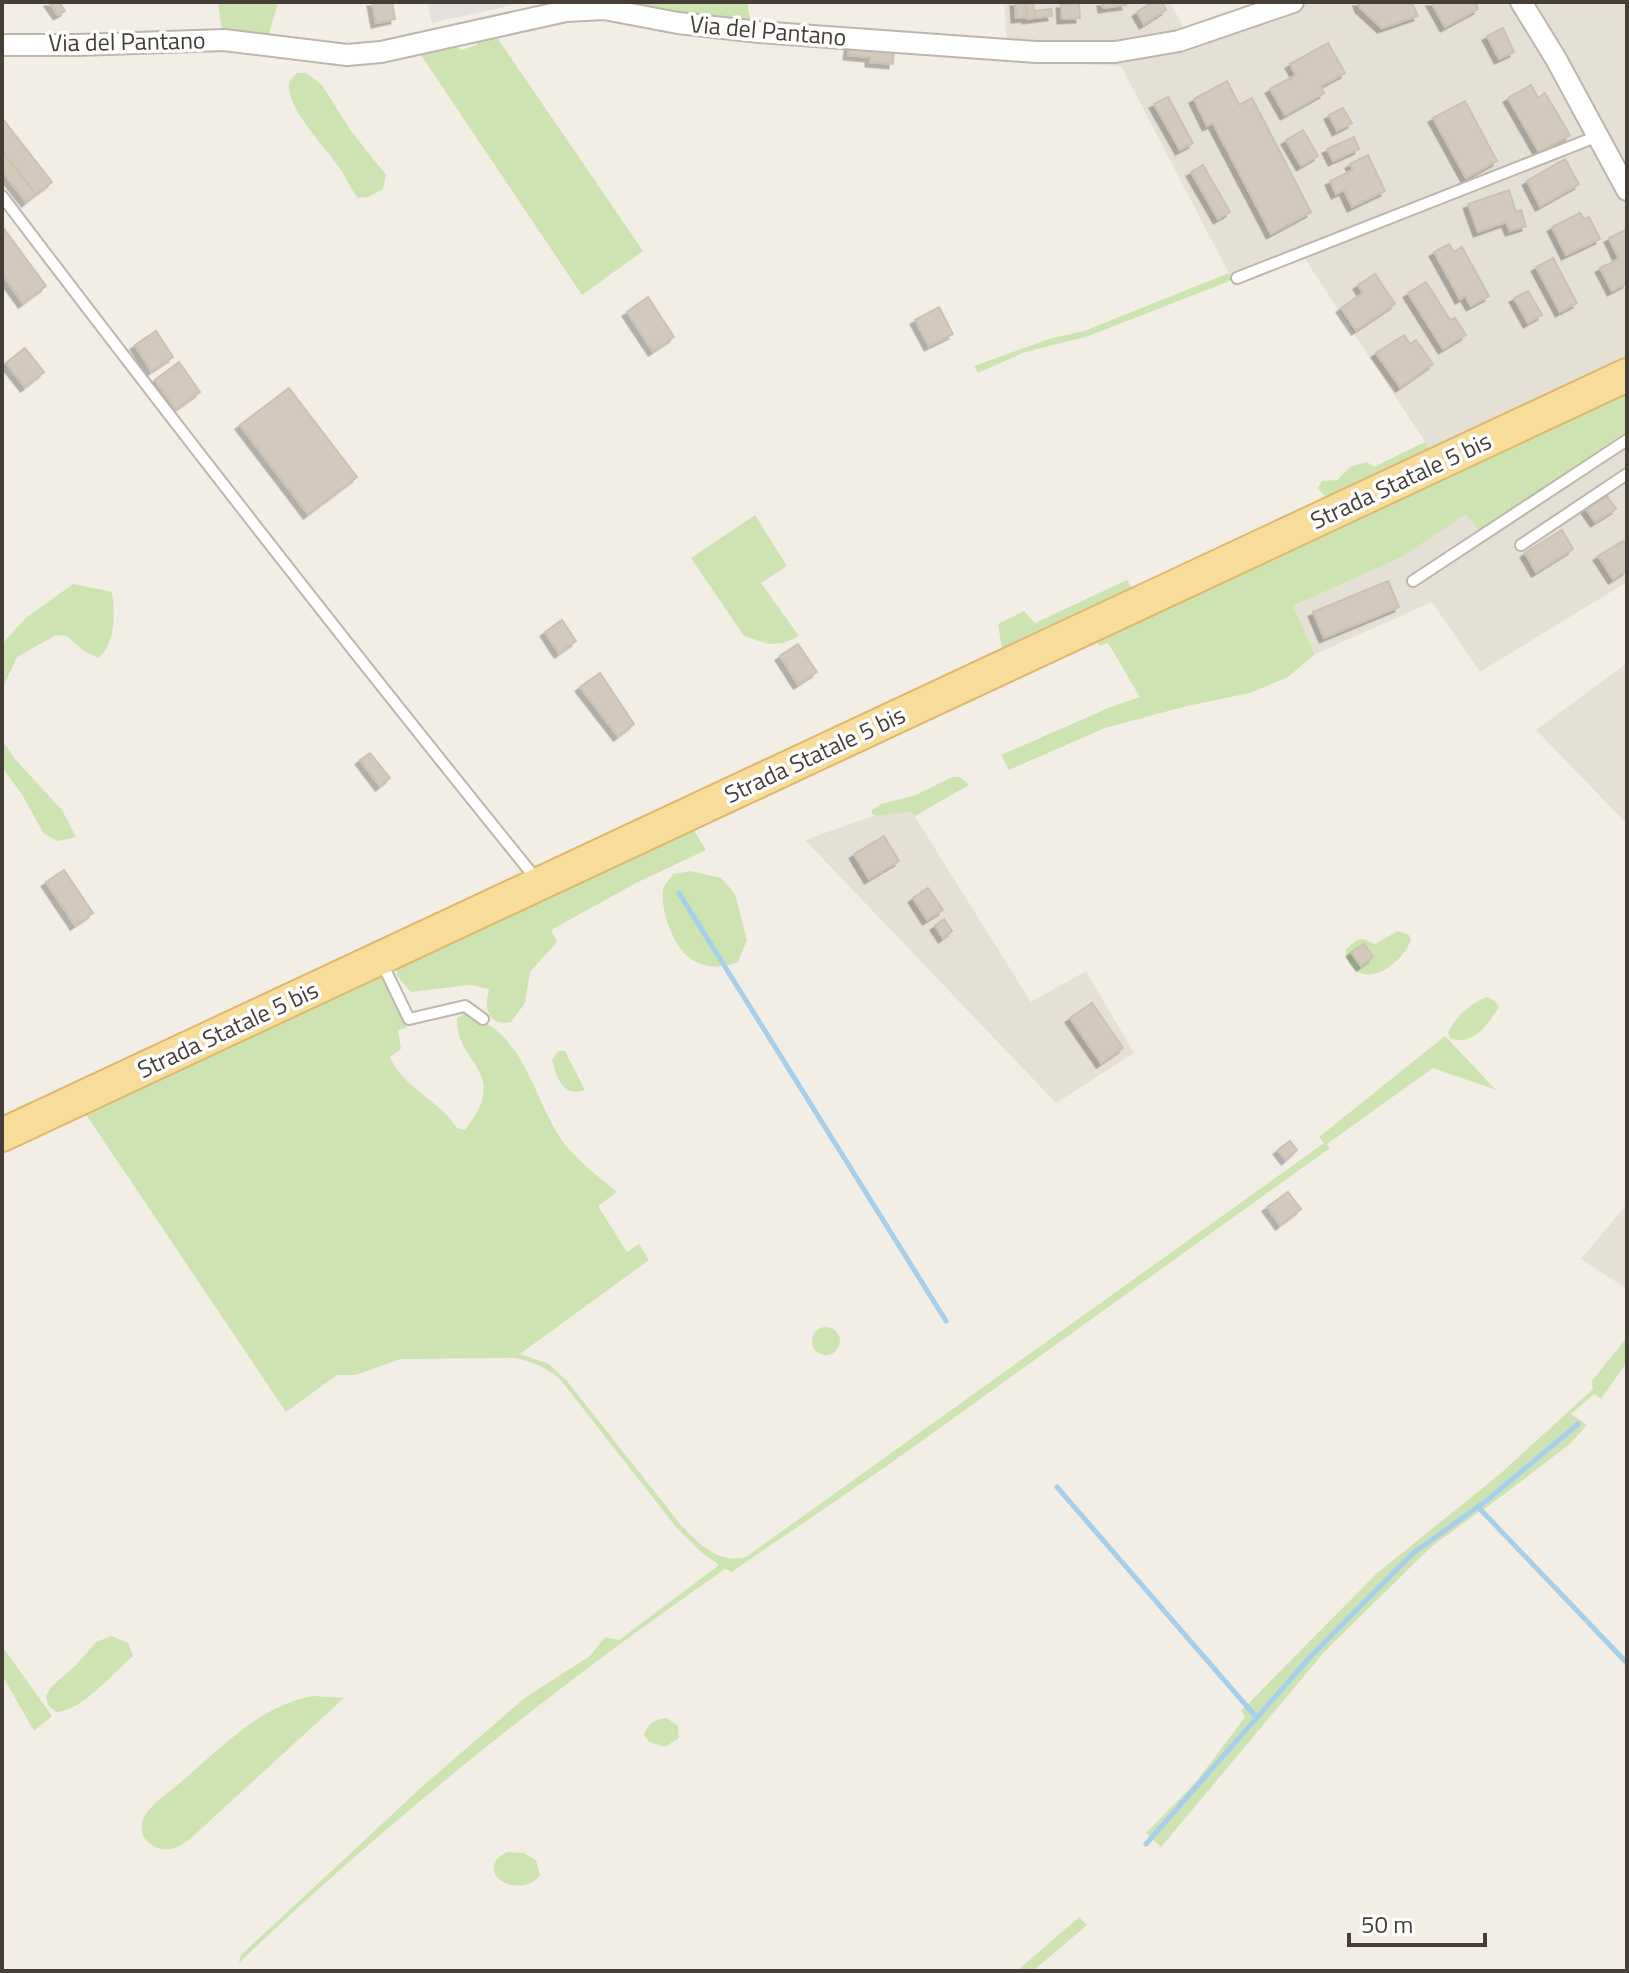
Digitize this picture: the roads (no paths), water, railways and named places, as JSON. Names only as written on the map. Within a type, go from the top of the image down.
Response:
[{"type":"main road","name":"Strada Statale 5 bis","points":[[2,1135],[1627,375]]},
{"type":"street","name":"Via del Pantano","points":[[2,45],[224,40],[347,55],[381,52],[590,8],[678,23],[759,32],[1036,52],[1115,52],[1179,41],[1293,2]]},
{"type":"street","points":[[1521,2],[1627,190]]},
{"type":"lane","points":[[1237,278],[1598,136]]},
{"type":"lane","points":[[2,196],[172,422],[541,884]]},
{"type":"lane","points":[[1413,581],[1627,440]]},
{"type":"lane","points":[[1521,545],[1627,474]]},
{"type":"lane","points":[[380,959],[409,1019],[465,1006],[483,1019]]},
{"type":"waterway","points":[[679,893],[946,1321]]},
{"type":"waterway","points":[[1146,1844],[1311,1656],[1412,1554],[1486,1501],[1578,1424]]},
{"type":"waterway","points":[[1057,1487],[1257,1718]]},
{"type":"waterway","points":[[1478,1507],[1627,1663]]}]
